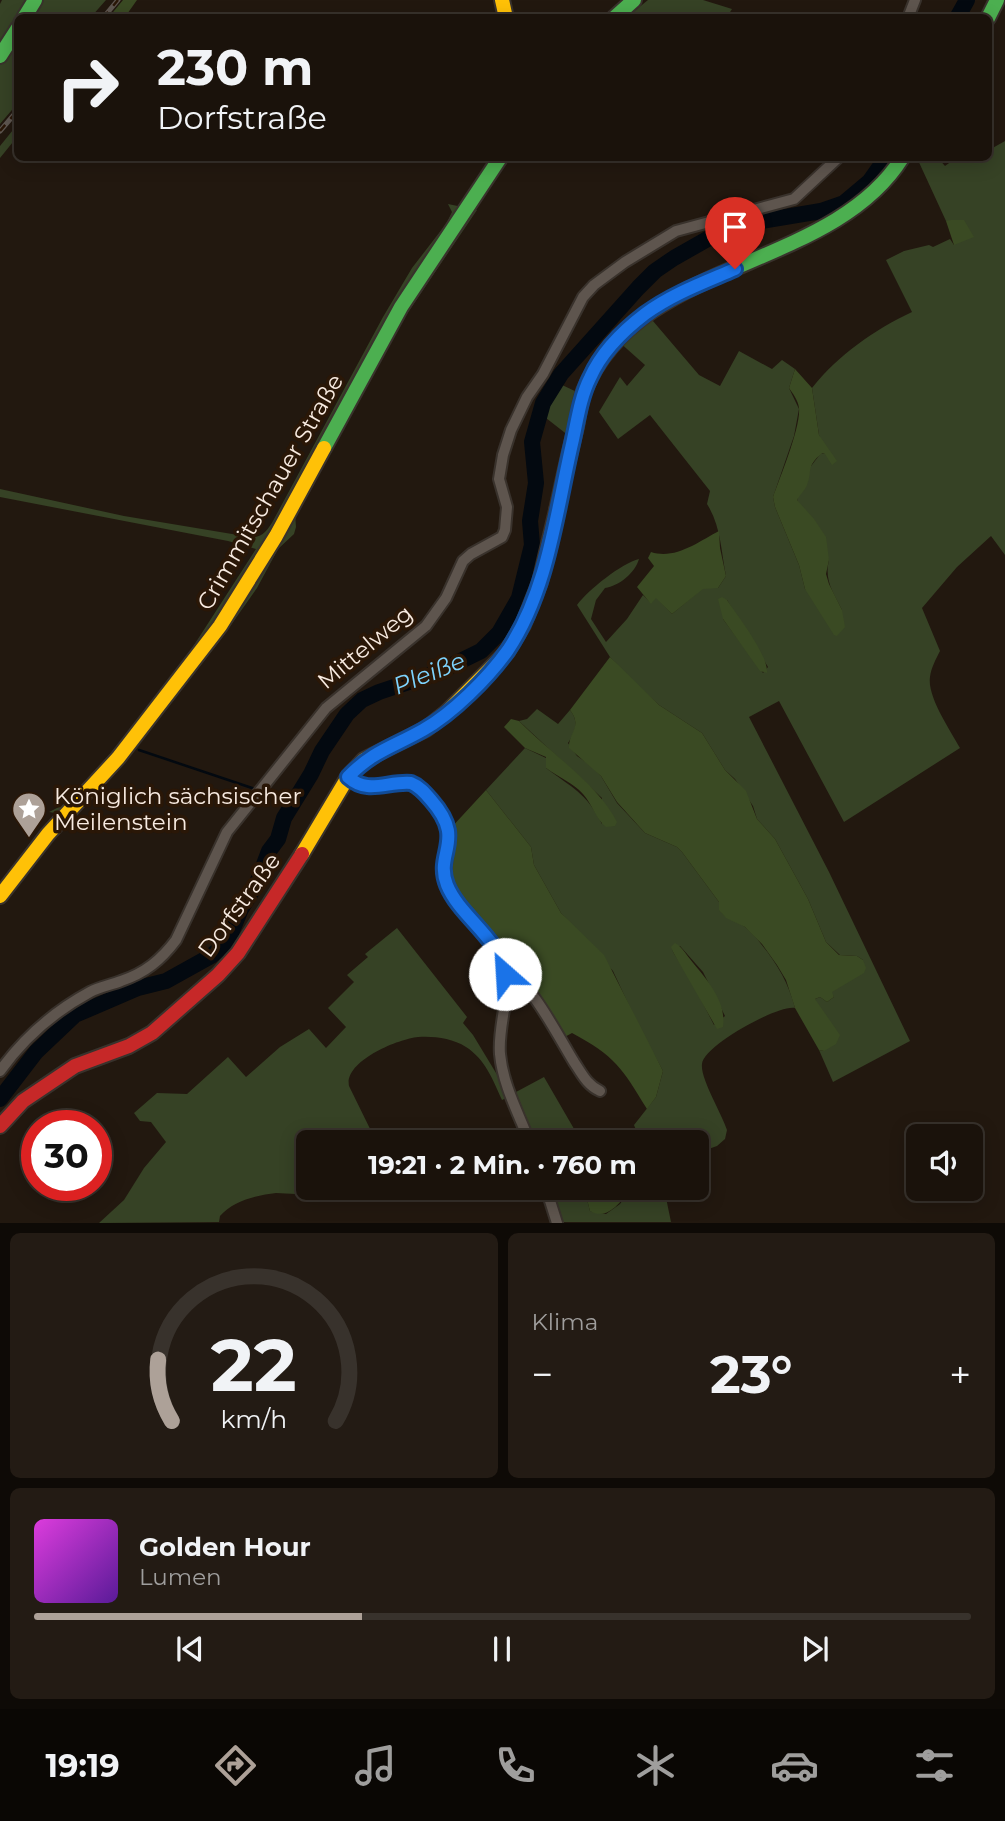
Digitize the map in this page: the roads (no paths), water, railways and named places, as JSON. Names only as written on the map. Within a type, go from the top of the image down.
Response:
[{"type":"street","points":[[618,14],[634,0]]},
{"type":"street","points":[[0,56],[14,35]]},
{"type":"street","name":"Crimmitschauer Straße","points":[[0,896],[48,834],[118,758],[231,609],[276,536],[401,307],[498,161]]},
{"type":"street","name":"Mittelweg","points":[[0,1071],[24,1042],[69,1005],[93,990],[145,972],[165,955],[176,940],[227,832],[326,708],[426,626],[446,598],[463,561],[502,537],[507,508],[499,479],[511,430],[527,397],[543,374],[576,307],[589,290],[625,262],[676,231],[793,199],[835,161]]},
{"type":"street","name":"Dorfstraße","points":[[0,1126],[23,1101],[75,1066],[130,1045],[152,1032],[218,975],[238,953],[309,844],[348,777],[364,760],[426,729],[446,713],[507,652],[523,625],[540,582],[584,391],[604,355],[646,313],[672,298],[849,214],[877,193],[900,161]]},
{"type":"street","points":[[348,777],[355,784],[368,787],[411,783],[437,806],[446,821],[450,834],[445,870],[448,887],[500,956],[505,969],[506,986],[499,1039],[501,1067],[525,1130]]},
{"type":"street","points":[[505,969],[515,975],[539,1006],[587,1082],[600,1091]]},
{"type":"street","points":[[550,1200],[557,1223]]},
{"type":"waterway","name":"Pleiße","points":[[959,14],[967,0]]},
{"type":"waterway","name":"Pleiße","points":[[0,1099],[36,1052],[75,1015],[138,988],[166,981],[211,956],[227,943],[241,909],[257,883],[269,851],[278,839],[284,818],[322,751],[347,714],[362,700],[379,692],[436,673],[481,651],[499,633],[519,598],[532,545],[530,521],[536,483],[532,442],[543,403],[561,374],[638,288],[655,271],[711,237],[755,222],[821,211],[844,203],[869,182],[884,161]]},
{"type":"waterway","points":[[139,750],[255,789]]},
{"type":"waterway","points":[[264,792],[294,802]]},
{"type":"railway","points":[[106,14],[118,0]]},
{"type":"railway","points":[[0,131],[14,115]]},
{"type":"place","name":"Königlich sächsischer Meilenstein","points":[[29,839]]}]
